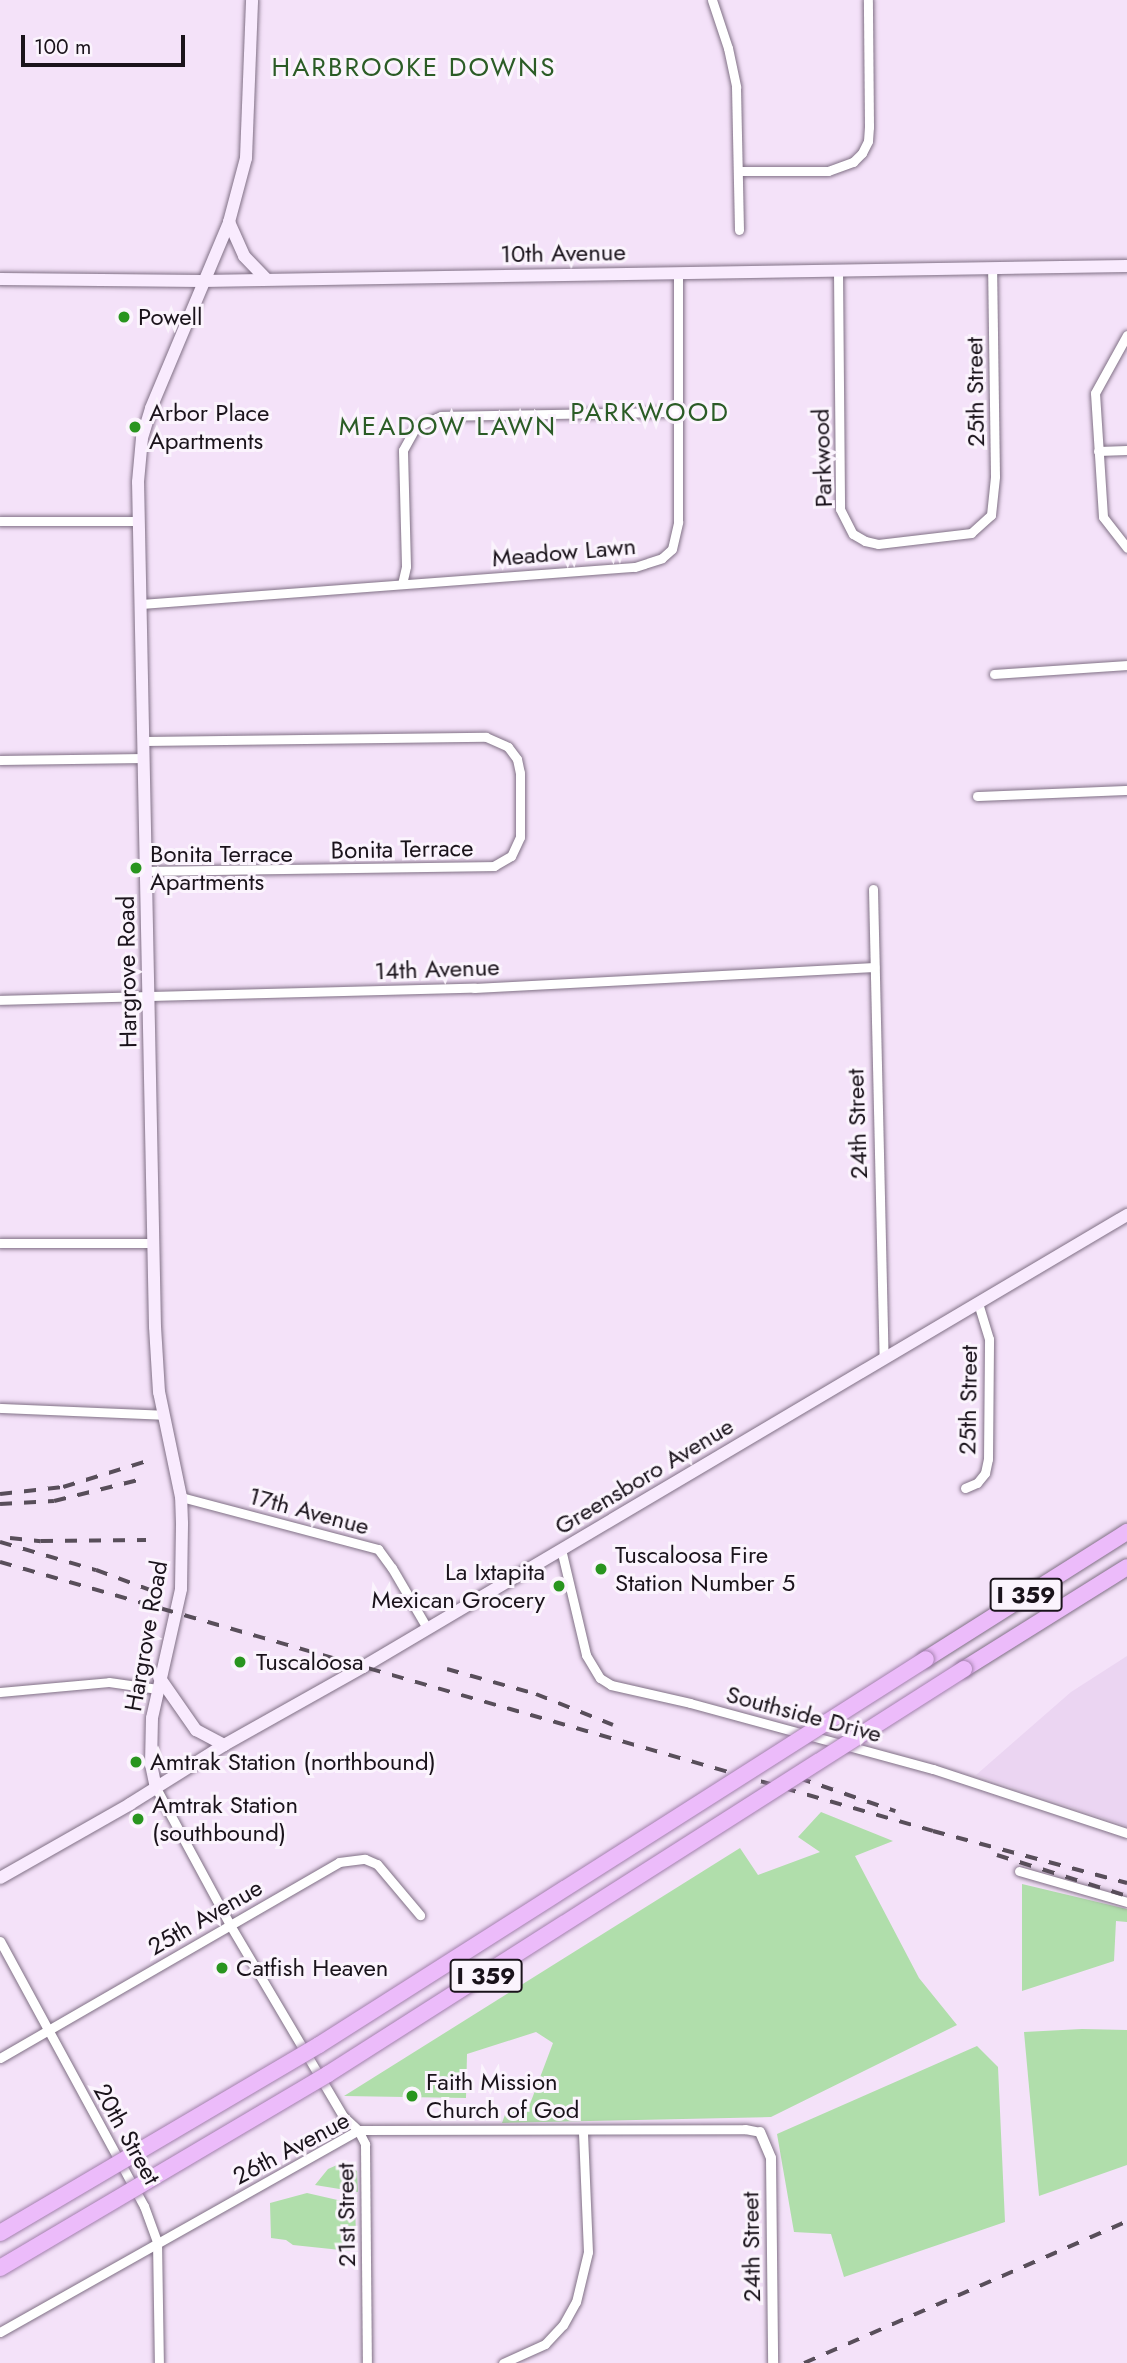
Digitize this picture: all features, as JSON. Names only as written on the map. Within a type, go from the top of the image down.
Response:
[{"type":"highway","name":"I 359","points":[[0,2233],[319,2045],[1127,1532]]},
{"type":"highway","name":"I 359","points":[[0,2268],[363,2052],[1127,1567]]},
{"type":"main road","name":"Hargrove Road","points":[[156,1788],[150,1746],[158,1683],[181,1589],[181,1497],[164,1415],[158,1366],[153,1243],[138,482],[144,429],[202,281],[229,222],[247,148],[252,0]]},
{"type":"main road","points":[[229,222],[244,256],[267,279]]},
{"type":"main road","name":"10th Avenue","points":[[0,279],[202,281],[1127,266]]},
{"type":"main road","name":"Greensboro Avenue","points":[[0,1878],[1127,1215]]},
{"type":"main road","points":[[158,1683],[196,1730],[224,1745]]},
{"type":"street","points":[[712,0],[728,48],[736,87],[739,230]]},
{"type":"street","points":[[739,171],[828,171],[853,162],[862,153],[868,141],[869,127],[868,0]]},
{"type":"street","name":"25th Street","points":[[991,515],[995,476],[992,268]]},
{"type":"street","name":"Parkwood","points":[[838,271],[839,496],[845,522],[865,541],[878,544],[971,533],[991,515]]},
{"type":"street","name":"Meadow Lawn","points":[[141,604],[635,567],[662,558],[672,549],[677,536],[678,272]]},
{"type":"street","points":[[1127,335],[1095,393],[1103,517],[1127,548]]},
{"type":"street","points":[[402,584],[406,566],[403,450],[416,427],[428,419],[677,412]]},
{"type":"street","points":[[1098,451],[1127,450]]},
{"type":"street","points":[[0,521],[138,521]]},
{"type":"street","points":[[994,674],[1127,665]]},
{"type":"street","name":"Bonita Terrace","points":[[144,741],[486,737],[498,740],[513,752],[519,766],[520,785],[518,844],[506,860],[494,866],[146,871]]},
{"type":"street","points":[[0,760],[144,758]]},
{"type":"street","points":[[977,796],[1127,790]]},
{"type":"street","name":"24th Street","points":[[873,889],[884,1358]]},
{"type":"street","name":"14th Avenue","points":[[0,1000],[474,988],[874,967]]},
{"type":"street","points":[[0,1243],[153,1243]]},
{"type":"street","name":"25th Street","points":[[965,1488],[977,1483],[985,1473],[988,1459],[989,1339],[978,1303]]},
{"type":"street","points":[[0,1408],[164,1415]]},
{"type":"street","name":"17th Avenue","points":[[181,1497],[378,1549],[427,1628]]},
{"type":"street","name":"Southside Drive","points":[[561,1549],[586,1655],[600,1678],[611,1685],[690,1703],[933,1769],[1127,1833]]},
{"type":"street","points":[[0,1692],[109,1682],[158,1683]]},
{"type":"street","name":"21st Street","points":[[156,1788],[230,1926],[343,2116],[358,2130],[365,2144],[367,2363]]},
{"type":"street","name":"25th Avenue","points":[[0,2058],[327,1868],[352,1859],[365,1859],[377,1864],[420,1915]]},
{"type":"street","points":[[1019,1871],[1127,1902]]},
{"type":"street","name":"20th Street","points":[[0,1941],[144,2206],[157,2241],[159,2363]]},
{"type":"street","name":"26th Avenue","points":[[0,2332],[157,2241],[358,2130],[745,2129],[760,2132]]},
{"type":"street","points":[[503,2363],[545,2344],[572,2312],[584,2277],[588,2252],[583,2131]]},
{"type":"street","name":"24th Street","points":[[760,2132],[771,2158],[773,2363]]},
{"type":"shaded area","points":[[1127,1656],[1127,1826],[976,1775],[1071,1692]]},
{"type":"green space","points":[[821,1812],[893,1841],[855,1856],[919,1978],[957,2025],[771,2117],[502,2123],[507,2109],[530,2104],[553,2043],[536,2032],[467,2054],[466,2098],[344,2096],[740,1848],[758,1875],[820,1852],[798,1837]]},
{"type":"green space","points":[[1022,1884],[1127,1909],[1127,1922],[1116,1921],[1114,1961],[1022,1991]]},
{"type":"green space","points":[[1127,2030],[1127,2165],[1039,2196],[1024,2032]]},
{"type":"green space","points":[[977,2046],[998,2067],[1005,2222],[844,2277],[831,2234],[794,2232],[777,2134]]},
{"type":"green space","points":[[337,2165],[357,2171],[358,2192],[315,2185],[328,2169]]},
{"type":"green space","points":[[307,2193],[355,2204],[356,2235],[350,2240],[350,2251],[293,2245],[286,2240],[271,2238],[270,2203]]},
{"type":"railway","points":[[0,1494],[63,1487],[144,1462]]},
{"type":"railway","points":[[0,1504],[54,1501],[146,1478]]},
{"type":"railway","points":[[10,1538],[41,1541],[146,1540]]},
{"type":"railway","points":[[0,1542],[96,1570],[161,1594]]},
{"type":"railway","points":[[0,1562],[933,1831],[1127,1883]]},
{"type":"railway","points":[[447,1669],[536,1694],[613,1725]]},
{"type":"railway","points":[[799,1778],[895,1811]]},
{"type":"railway","points":[[997,1855],[1127,1896]]},
{"type":"railway","points":[[804,2363],[1127,2221]]},
{"type":"place","name":"Powell","points":[[124,317]]},
{"type":"place","name":"Arbor Place Apartments","points":[[135,427]]},
{"type":"place","name":"Bonita Terrace Apartments","points":[[136,868]]},
{"type":"place","name":"Tuscaloosa Fire Station Number 5","points":[[601,1569]]},
{"type":"place","name":"La Ixtapita Mexican Grocery","points":[[559,1586]]},
{"type":"place","name":"Tuscaloosa","points":[[240,1662]]},
{"type":"place","name":"Amtrak Station (northbound)","points":[[136,1762]]},
{"type":"place","name":"Amtrak Station (southbound)","points":[[138,1819]]},
{"type":"place","name":"Catfish Heaven","points":[[222,1968]]},
{"type":"place","name":"Faith Mission Church of God","points":[[412,2096]]},
{"type":"district","name":"HARBROOKE DOWNS","points":[[414,68]]},
{"type":"district","name":"PARKWOOD","points":[[650,413]]},
{"type":"district","name":"MEADOW LAWN","points":[[448,427]]}]
